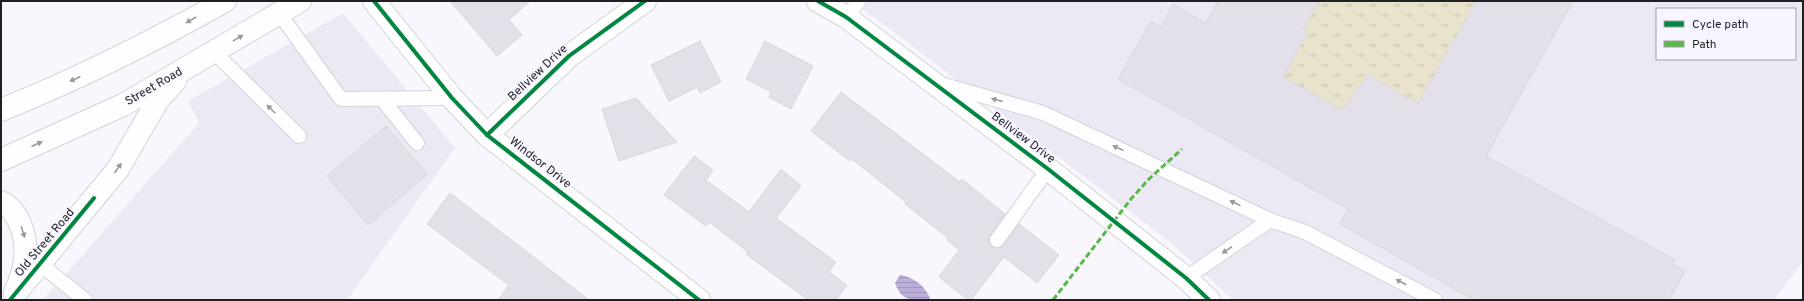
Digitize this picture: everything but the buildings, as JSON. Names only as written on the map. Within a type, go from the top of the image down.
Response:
[{"type":"street","points":[[1,110],[54,88],[125,55],[225,1]]},
{"type":"street","name":"Street Road","points":[[1,160],[123,105],[300,1]]},
{"type":"street","name":"Windsor Drive","points":[[374,1],[452,98],[487,135],[699,300]]},
{"type":"street","name":"Bellview Drive","points":[[487,135],[569,56],[645,1]]},
{"type":"street","name":"Bellview Drive","points":[[818,1],[853,9],[934,83],[1048,169],[1186,278],[1209,300]]},
{"type":"street","name":"Old Street Road","points":[[13,297],[118,169],[158,100],[195,62]]},
{"type":"street","points":[[1,202],[18,217],[25,239],[25,261],[13,297]]},
{"type":"lane","points":[[279,13],[341,99],[452,98]]},
{"type":"lane","points":[[214,52],[299,136]]},
{"type":"lane","points":[[934,83],[1043,113],[1270,220],[1305,232],[1435,300]]},
{"type":"lane","points":[[382,98],[417,143]]},
{"type":"lane","points":[[997,240],[1048,169]]},
{"type":"lane","points":[[1186,278],[1270,220]]},
{"type":"lane","points":[[40,264],[85,300]]},
{"type":"shaded area","points":[[848,1],[1803,1],[1803,261],[1774,300],[1233,300],[1170,242],[878,20]]},
{"type":"shaded area","points":[[343,13],[455,148],[347,300],[43,300],[199,123],[188,101]]},
{"type":"shaded area","points":[[900,275],[914,280],[922,286],[930,298],[929,300],[912,299],[900,293],[895,283]]},
{"type":"green space","points":[[1319,1],[1476,1],[1418,104],[1368,75],[1348,102],[1350,115],[1283,77],[1308,32],[1303,29]]},
{"type":"marked path","points":[[1053,300],[1131,199],[1149,179],[1182,149]]},
{"type":"cycle path","points":[[374,1],[452,98],[487,135],[699,300]]},
{"type":"cycle path","points":[[487,135],[569,56],[645,1]]},
{"type":"cycle path","points":[[818,1],[846,17],[1048,169],[1186,278],[1209,300]]},
{"type":"cycle path","points":[[10,300],[94,198]]}]
